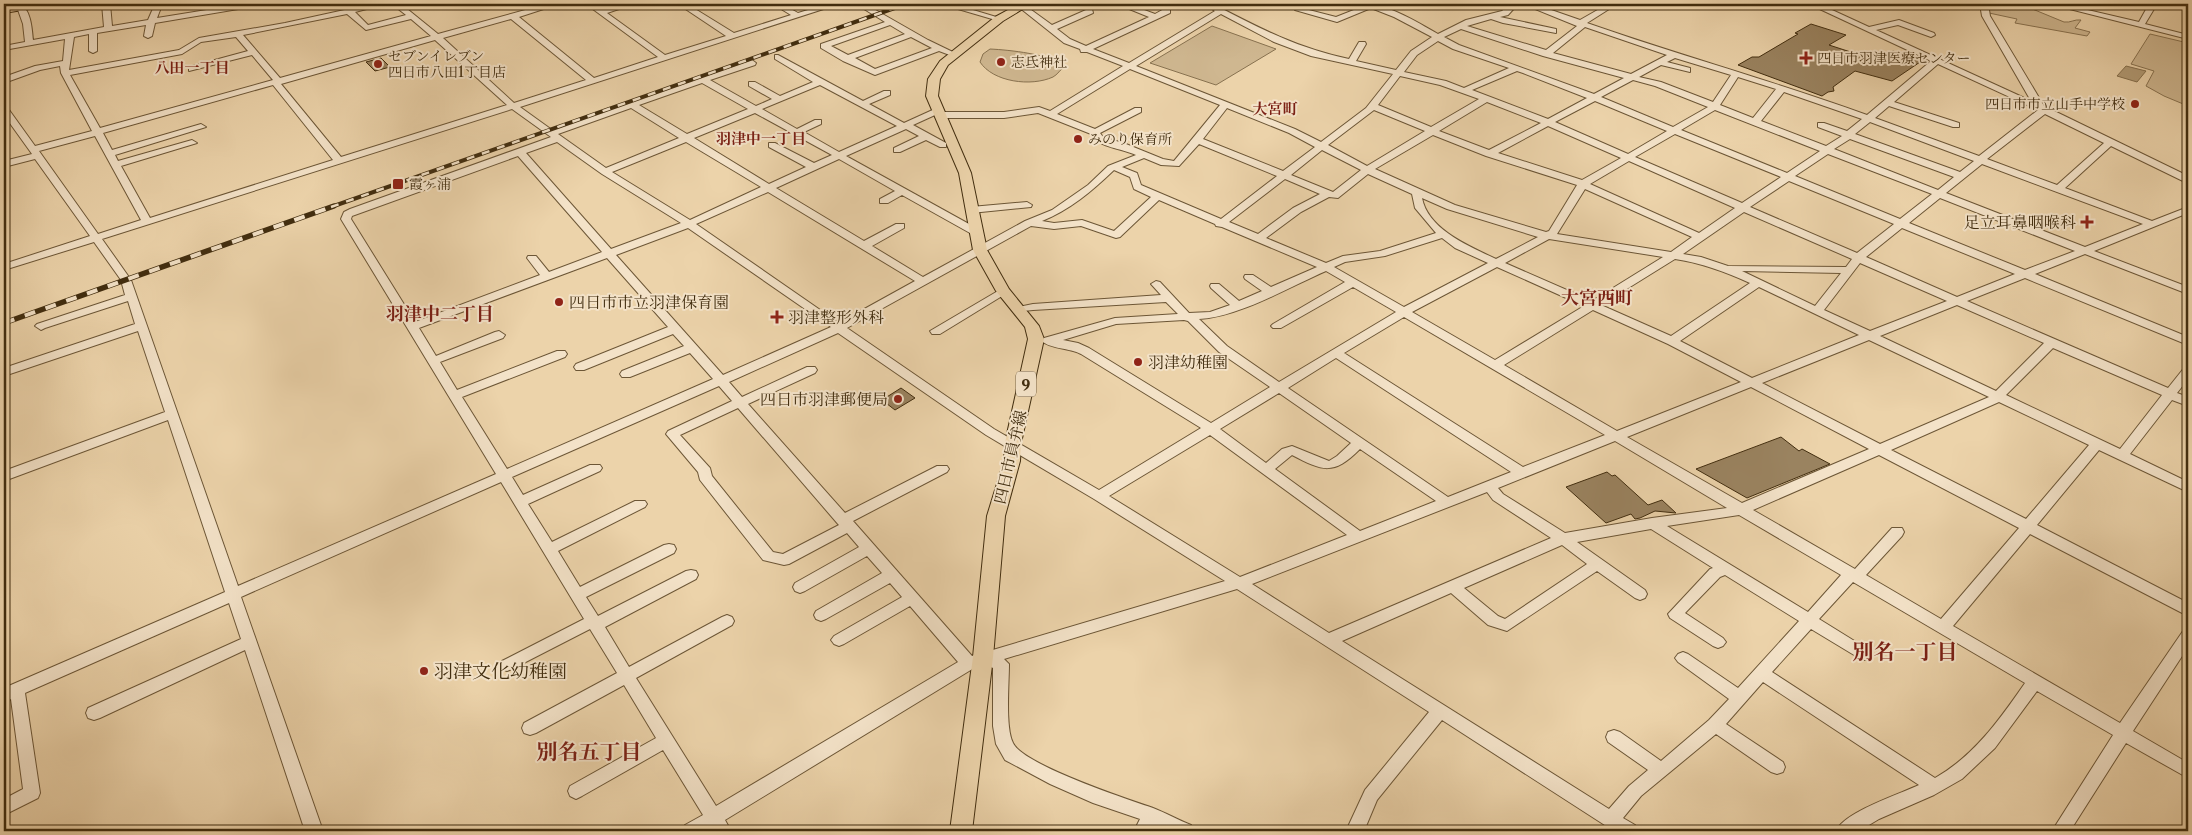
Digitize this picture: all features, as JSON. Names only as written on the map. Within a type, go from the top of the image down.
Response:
[{"type":"highway","points":[[4,10],[41,4]]},
{"type":"main road","points":[[1025,5],[999,19],[940,68],[932,85],[932,96],[965,173],[974,230],[980,250],[1003,291],[1042,340]]},
{"type":"main road","name":"四日市員弁線","points":[[961,831],[976,660],[996,516],[1012,461],[1013,444],[1042,340]]},
{"type":"street","points":[[106,4],[108,29]]},
{"type":"street","points":[[4,48],[256,4]]},
{"type":"street","points":[[4,80],[38,68],[65,68],[182,52],[199,40],[382,4]]},
{"type":"street","points":[[396,4],[437,37],[513,106],[554,136],[605,172],[689,224],[990,432],[1099,496],[1239,583],[1629,831]]},
{"type":"street","points":[[4,164],[99,132],[555,4]]},
{"type":"street","points":[[590,4],[664,58]]},
{"type":"street","points":[[602,12],[630,4]]},
{"type":"street","points":[[682,4],[732,36]]},
{"type":"street","points":[[777,4],[797,16]]},
{"type":"street","points":[[4,267],[835,4]]},
{"type":"street","points":[[860,4],[938,49],[954,55]]},
{"type":"street","points":[[945,4],[999,19]]},
{"type":"street","points":[[1072,4],[1088,8],[1096,4]]},
{"type":"street","points":[[1121,4],[1154,16]]},
{"type":"street","points":[[1208,4],[1240,22],[1314,54],[1466,90],[1548,122],[2188,402]]},
{"type":"street","points":[[1307,4],[1299,10],[1337,20],[1368,5],[1397,15],[1456,47],[1593,97],[2188,341]]},
{"type":"street","points":[[1220,224],[1373,106],[1414,53],[1460,26],[1505,13],[1514,4]]},
{"type":"street","points":[[1527,4],[1581,25],[1782,88],[2152,224]]},
{"type":"street","points":[[1548,12],[1559,4]]},
{"type":"street","points":[[1546,54],[1581,25],[1612,4]]},
{"type":"street","points":[[1815,5],[1827,4]]},
{"type":"street","points":[[1984,4],[1986,16],[2042,109]]},
{"type":"street","points":[[2054,4],[2188,37]]},
{"type":"street","points":[[2141,25],[2153,4]]},
{"type":"street","points":[[148,36],[158,5]]},
{"type":"street","points":[[1025,5],[1067,42],[1292,131],[1417,194],[1468,213],[1547,236],[1696,259],[1724,268],[2188,487]]},
{"type":"street","points":[[1815,5],[2042,109],[2188,180]]},
{"type":"street","points":[[21,7],[27,24],[29,43]]},
{"type":"street","points":[[1051,29],[1090,11],[1088,8]]},
{"type":"street","points":[[1051,114],[1221,10]]},
{"type":"street","points":[[349,11],[366,28],[412,16]]},
{"type":"street","points":[[1084,50],[1168,11]]},
{"type":"street","points":[[513,16],[593,81]]},
{"type":"street","points":[[1494,16],[1503,21],[1553,31]]},
{"type":"street","points":[[891,22],[824,46],[876,72],[938,49]]},
{"type":"street","points":[[1870,29],[1899,22],[1931,35]]},
{"type":"street","points":[[1460,26],[1546,54],[1658,84],[2188,291]]},
{"type":"street","points":[[93,31],[93,51]]},
{"type":"street","points":[[846,58],[911,34]]},
{"type":"street","points":[[71,35],[68,38],[68,56],[65,68],[147,222]]},
{"type":"street","points":[[239,35],[339,161]]},
{"type":"street","points":[[1351,62],[1362,44]]},
{"type":"street","points":[[192,69],[254,52]]},
{"type":"street","points":[[1489,154],[1674,54]]},
{"type":"street","points":[[778,57],[820,82],[943,145]]},
{"type":"street","points":[[1496,365],[1672,256],[1744,208],[1850,134],[1937,61]]},
{"type":"street","points":[[1660,62],[1686,70]]},
{"type":"street","points":[[718,824],[411,327],[346,216],[354,211],[520,152],[554,136],[632,105],[752,63]]},
{"type":"street","points":[[1466,90],[1517,68]]},
{"type":"street","points":[[1099,496],[1404,312],[1553,233],[1583,184],[1715,106],[1737,73]]},
{"type":"street","points":[[703,80],[974,230]]},
{"type":"street","points":[[605,172],[820,82]]},
{"type":"street","points":[[752,84],[778,99]]},
{"type":"street","points":[[1755,122],[1782,88]]},
{"type":"street","points":[[863,104],[887,94]]},
{"type":"street","points":[[1198,140],[1334,196],[1367,170],[1487,98]]},
{"type":"street","points":[[1886,102],[1956,125]]},
{"type":"street","points":[[411,327],[689,224],[905,126],[938,113],[1004,115],[1034,110],[1051,114],[1095,132],[1099,139],[1106,143],[1123,146],[1167,164],[1176,164],[1198,140],[1226,104]]},
{"type":"street","points":[[632,105],[923,281]]},
{"type":"street","points":[[1373,106],[1489,154],[1583,184],[1700,237]]},
{"type":"street","points":[[1817,311],[1858,258],[2042,109]]},
{"type":"street","points":[[1095,132],[1138,110]]},
{"type":"street","points":[[6,114],[126,280],[314,831]]},
{"type":"street","points":[[797,132],[818,122]]},
{"type":"street","points":[[1822,125],[1961,176]]},
{"type":"street","points":[[110,153],[202,126]]},
{"type":"street","points":[[897,150],[926,136]]},
{"type":"street","points":[[2058,189],[2110,142]]},
{"type":"street","points":[[116,165],[192,143]]},
{"type":"street","points":[[772,145],[814,167]]},
{"type":"street","points":[[520,152],[912,598],[976,660],[1001,664],[1002,726],[1004,744],[1011,755],[1147,823],[1185,831]]},
{"type":"street","points":[[4,806],[32,793],[10,692],[838,328],[1029,223],[1056,212],[1091,187],[1114,167],[1143,155]]},
{"type":"street","points":[[1114,167],[1134,175],[1137,187],[1220,224],[1327,267],[2188,771]]},
{"type":"street","points":[[884,200],[903,191]]},
{"type":"street","points":[[1258,238],[1297,210],[1328,194]]},
{"type":"street","points":[[1417,194],[1418,205],[1442,235],[1459,246],[1672,341],[2188,610]]},
{"type":"street","points":[[1029,223],[1054,226],[1082,223],[1116,235],[1158,196]]},
{"type":"street","points":[[971,210],[1027,205]]},
{"type":"street","points":[[691,831],[718,824],[976,660],[1239,583],[1448,503],[1615,435],[2188,210]]},
{"type":"street","points":[[865,245],[900,226]]},
{"type":"street","points":[[1042,340],[1115,321],[1189,318],[1211,315],[1238,306],[1343,259],[1381,254],[1442,235]]},
{"type":"street","points":[[532,258],[547,277]]},
{"type":"street","points":[[1724,268],[1848,270]]},
{"type":"street","points":[[1249,277],[1270,292]]},
{"type":"street","points":[[1277,326],[1353,282]]},
{"type":"street","points":[[1672,341],[1758,283]]},
{"type":"street","points":[[1156,284],[1223,349],[1448,503]]},
{"type":"street","points":[[1215,286],[1238,306]]},
{"type":"street","points":[[936,331],[1003,291]]},
{"type":"street","points":[[41,326],[132,296]]},
{"type":"street","points":[[1018,310],[1033,307],[1170,298]]},
{"type":"street","points":[[4,372],[142,326]]},
{"type":"street","points":[[580,368],[674,329]]},
{"type":"street","points":[[433,361],[499,335]]},
{"type":"street","points":[[1042,340],[1074,346],[1085,351],[1210,428],[1359,537]]},
{"type":"street","points":[[1328,640],[1563,539],[1741,509],[1998,397],[2052,342]]},
{"type":"street","points":[[626,374],[691,348]]},
{"type":"street","points":[[1336,353],[1522,473]]},
{"type":"street","points":[[454,396],[561,354]]},
{"type":"street","points":[[811,370],[672,434],[705,471],[705,477],[768,556],[784,560],[942,469]]},
{"type":"street","points":[[2122,456],[2188,372]]},
{"type":"street","points":[[4,476],[172,414]]},
{"type":"street","points":[[1267,469],[1292,450],[1325,466],[1337,464],[1360,442]]},
{"type":"street","points":[[1943,628],[2098,444]]},
{"type":"street","points":[[520,502],[595,468]]},
{"type":"street","points":[[1489,486],[1498,497],[1563,539],[1640,594]]},
{"type":"street","points":[[549,549],[640,504]]},
{"type":"street","points":[[1652,523],[1864,654]]},
{"type":"street","points":[[1611,820],[1635,791],[1693,745],[1714,725],[1809,620],[1897,532]]},
{"type":"street","points":[[800,587],[868,548]]},
{"type":"street","points":[[577,595],[669,549]]},
{"type":"street","points":[[1453,586],[1493,622],[1508,625],[1597,564]]},
{"type":"street","points":[[1718,642],[1675,614],[1715,573],[1726,570]]},
{"type":"street","points":[[507,665],[691,575]]},
{"type":"street","points":[[821,615],[891,575]]},
{"type":"street","points":[[839,640],[912,598]]},
{"type":"street","points":[[530,728],[727,621]]},
{"type":"street","points":[[2061,831],[2188,635]]},
{"type":"street","points":[[94,713],[248,642]]},
{"type":"street","points":[[1683,658],[1740,697]]},
{"type":"street","points":[[1761,673],[1934,786]]},
{"type":"street","points":[[1845,831],[1877,811],[1955,775],[1976,759],[2019,704],[2034,681]]},
{"type":"street","points":[[1355,831],[1371,795],[1440,711]]},
{"type":"street","points":[[1714,725],[1776,767]]},
{"type":"street","points":[[1614,737],[1662,770]]},
{"type":"street","points":[[576,791],[666,740]]},
{"type":"shaded area","points":[[1989,4],[2027,4],[2030,8],[2064,22],[2081,20],[2075,28],[2090,32],[2087,36],[2015,23],[2017,19],[1989,13],[1987,6]]},
{"type":"shaded area","points":[[1212,26],[1276,49],[1216,85],[1150,63]]},
{"type":"shaded area","points":[[2150,34],[2188,43],[2188,106],[2146,86],[2154,71],[2131,64]]},
{"type":"shaded area","points":[[990,49],[1049,58],[1065,66],[1054,76],[1044,80],[1034,82],[1013,81],[994,74],[980,62],[983,54]]},
{"type":"shaded area","points":[[2126,66],[2146,71],[2137,82],[2117,76]]},
{"type":"building","name":"四日市羽津医療センター","points":[[1811,24],[1846,35],[1829,45],[1877,61],[1893,51],[1923,60],[1892,81],[1855,71],[1833,87],[1834,91],[1822,96],[1738,65],[1752,57],[1759,57]]},
{"type":"building","name":"セブンイレブン 四日市八田1丁目店","points":[[381,58],[390,67],[375,71],[366,62]]},
{"type":"building","name":"四日市羽津郵便局","points":[[901,388],[915,398],[895,410],[882,400]]},
{"type":"building","points":[[1781,437],[1799,451],[1802,449],[1830,464],[1747,498],[1696,469]]},
{"type":"building","points":[[1607,472],[1612,476],[1615,475],[1648,505],[1662,500],[1676,513],[1655,511],[1635,519],[1631,514],[1606,523],[1566,487]]},
{"type":"railway","points":[[331,207],[906,4]]},
{"type":"railway","points":[[4,323],[334,206]]},
{"type":"place","name":"四日市羽津医療センター","points":[[1806,58]]},
{"type":"place","name":"志氐神社","points":[[1001,62]]},
{"type":"place","name":"セブンイレブン 四日市八田1丁目店","points":[[378,64]]},
{"type":"place","name":"四日市市立山手中学校","points":[[2135,104]]},
{"type":"place","name":"みのり保育所","points":[[1078,139]]},
{"type":"place","name":"霞ヶ浦","points":[[398,184]]},
{"type":"place","name":"足立耳鼻咽喉科","points":[[2087,222]]},
{"type":"place","name":"四日市市立羽津保育園","points":[[559,302]]},
{"type":"place","name":"羽津整形外科","points":[[777,317]]},
{"type":"place","name":"羽津幼稚園","points":[[1138,362]]},
{"type":"place","name":"四日市羽津郵便局","points":[[898,399]]},
{"type":"place","name":"羽津文化幼稚園","points":[[424,671]]},
{"type":"district","name":"八田一丁目","points":[[192,67]]},
{"type":"district","name":"大宮町","points":[[1275,108]]},
{"type":"district","name":"羽津中一丁目","points":[[761,138]]},
{"type":"district","name":"大宮西町","points":[[1597,298]]},
{"type":"district","name":"羽津中二丁目","points":[[440,314]]},
{"type":"district","name":"別名一丁目","points":[[1905,651]]},
{"type":"district","name":"別名五丁目","points":[[589,751]]}]
